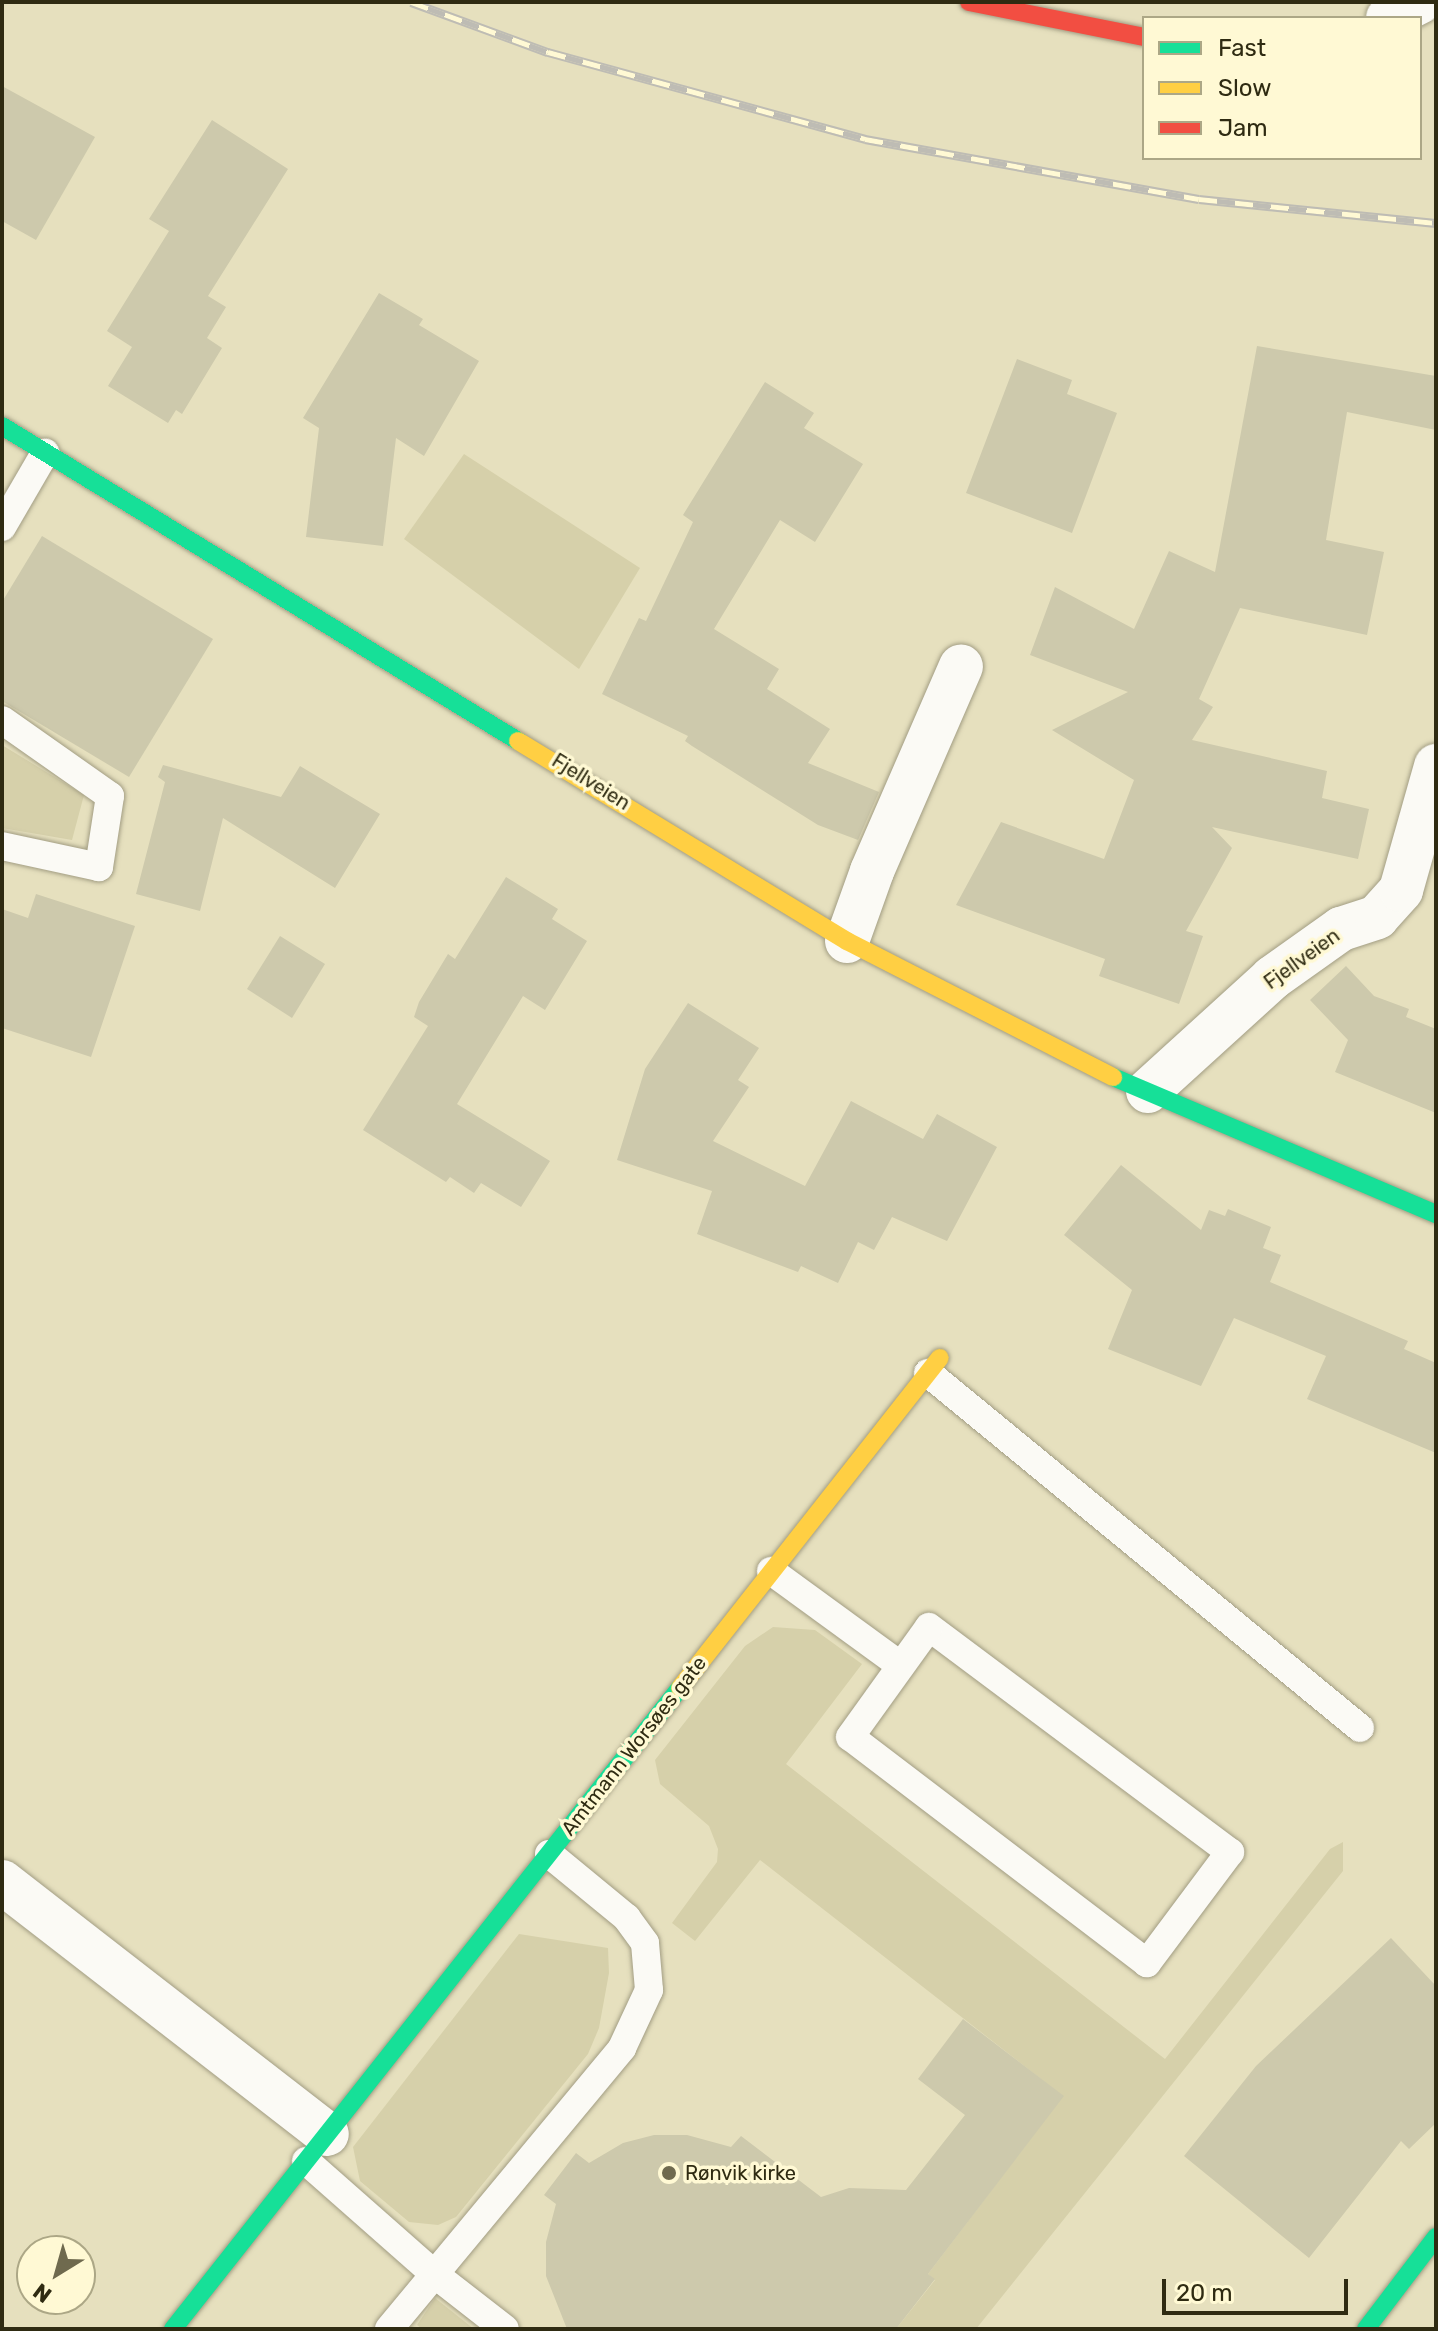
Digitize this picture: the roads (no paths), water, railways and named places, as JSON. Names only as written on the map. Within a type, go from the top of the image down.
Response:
[{"type":"street","points":[[969,2],[1142,37]]},
{"type":"street","points":[[1392,16],[1420,2]]},
{"type":"street","name":"Fjellveien","points":[[2,426],[474,709],[847,941],[1085,1065],[1436,1214]]},
{"type":"street","points":[[847,941],[872,871],[961,666]]},
{"type":"street","name":"Fjellveien","points":[[1148,1091],[1272,978],[1341,929],[1377,917],[1401,890],[1436,766]]},
{"type":"street","name":"Amtmann Worsøes gate","points":[[173,2329],[934,1365]]},
{"type":"street","points":[[2,1882],[316,2147]]},
{"type":"street","points":[[1371,2328],[1436,2237]]},
{"type":"lane","points":[[2,527],[45,453]]},
{"type":"lane","points":[[2,720],[110,796],[99,867],[2,846]]},
{"type":"lane","points":[[934,1365],[1360,1728]]},
{"type":"lane","points":[[771,1571],[900,1665]]},
{"type":"lane","points":[[929,1627],[1230,1852],[1147,1963],[850,1737],[900,1665],[929,1627]]},
{"type":"lane","points":[[389,2329],[622,2048],[649,1990],[645,1943],[627,1918],[549,1854]]},
{"type":"lane","points":[[316,2147],[433,2273],[505,2329]]},
{"type":"railway","points":[[411,2],[548,52],[865,139],[1199,199],[1436,223]]},
{"type":"place","name":"Rønvik kirke","points":[[669,2173]]}]
